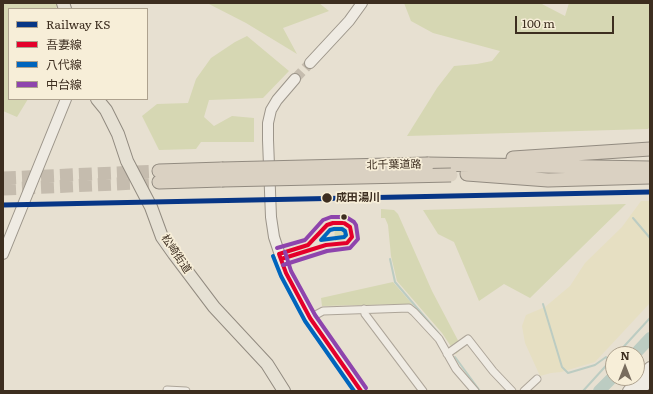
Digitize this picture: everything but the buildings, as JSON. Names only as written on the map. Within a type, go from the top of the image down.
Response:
[{"type":"highway","points":[[448,169],[523,157],[647,150]]},
{"type":"highway","name":"北千葉道路","points":[[222,174],[428,164],[467,174],[594,171],[630,168]]},
{"type":"highway","name":"北千葉道路","points":[[159,176],[448,169],[630,168],[648,172]]},
{"type":"highway","points":[[467,174],[548,180],[648,172]]},
{"type":"main road","name":"松崎街道","points":[[98,100],[106,110],[118,134],[127,161],[151,208],[162,237],[214,307],[267,364],[284,391]]},
{"type":"street","points":[[310,63],[348,21],[362,3]]},
{"type":"street","points":[[295,79],[277,100],[271,110],[268,123],[271,217],[274,237],[283,266],[310,318],[361,391]]},
{"type":"street","points":[[3,254],[66,100]]},
{"type":"street","points":[[310,318],[323,311],[409,308],[432,332],[456,369],[475,391]]},
{"type":"street","points":[[364,309],[365,314],[423,391]]},
{"type":"street","points":[[447,354],[468,339],[512,391]]},
{"type":"street","points":[[628,391],[650,367]]},
{"type":"street","points":[[524,391],[537,379]]},
{"type":"street","points":[[640,391],[650,380]]},
{"type":"street","points":[[167,390],[186,391]]},
{"type":"shaded area","points":[[641,201],[650,201],[650,303],[610,346],[605,346],[605,351],[595,362],[561,372],[540,376],[525,343],[522,326],[526,315],[545,307],[570,286],[585,263],[622,227]]},
{"type":"green space","points":[[3,3],[58,3],[56,8],[8,8],[8,100],[27,100],[17,117],[3,111]]},
{"type":"green space","points":[[207,3],[319,3],[329,11],[283,28],[297,54],[246,23]]},
{"type":"green space","points":[[404,3],[540,3],[565,16],[569,3],[650,3],[650,127],[648,129],[407,136],[437,88],[454,66],[492,61],[500,51],[433,33],[411,21]]},
{"type":"green space","points":[[247,36],[289,71],[263,98],[209,100],[204,117],[214,126],[232,116],[254,118],[254,142],[201,142],[196,149],[159,150],[142,116],[157,104],[188,103],[196,79],[211,58]]},
{"type":"green space","points":[[626,204],[530,298],[504,284],[479,301],[454,242],[438,234],[423,210]]},
{"type":"green space","points":[[381,209],[394,210],[398,214],[432,291],[462,348],[456,354],[442,333],[397,281],[391,256],[388,225],[385,218],[381,218]]},
{"type":"green space","points":[[334,226],[342,226],[346,229],[348,236],[344,240],[335,241]]},
{"type":"green space","points":[[393,282],[413,305],[322,306],[321,298]]},
{"type":"waterway","points":[[633,218],[650,238]]},
{"type":"waterway","points":[[390,259],[395,282],[440,335]]},
{"type":"waterway","points":[[543,304],[562,367],[568,373],[595,365],[605,358]]},
{"type":"waterway","points":[[624,346],[650,318]]},
{"type":"waterway","points":[[642,346],[650,338]]},
{"type":"waterway","points":[[455,357],[480,391]]},
{"type":"waterway","points":[[583,391],[605,367]]},
{"type":"waterway","points":[[599,391],[605,385]]},
{"type":"tunnel","points":[[295,79],[310,63]]},
{"type":"tunnel","points":[[3,178],[159,171]]},
{"type":"tunnel","points":[[3,189],[159,182]]},
{"type":"rail line","name":"KS","points":[[3,205],[650,192]]},
{"type":"transit line","name":"中台線","points":[[277,248],[305,240],[323,220],[331,217],[346,217],[356,225],[358,239],[350,248],[327,251],[283,265]]},
{"type":"transit line","name":"吾妻線","points":[[279,254],[308,245],[327,225],[333,223],[344,223],[350,227],[352,237],[347,243],[326,245],[281,259]]},
{"type":"transit line","name":"八代線","points":[[334,229],[342,229],[345,231],[346,235],[344,237],[321,240],[330,230],[334,229]]},
{"type":"transit line","name":"中台線","points":[[285,252],[291,271],[315,315],[366,388]]},
{"type":"transit line","name":"吾妻線","points":[[279,254],[286,273],[310,318],[361,391]]},
{"type":"transit line","name":"八代線","points":[[273,256],[281,276],[305,321],[354,391]]},
{"type":"place","name":"成田湯川","points":[[327,198]]}]
